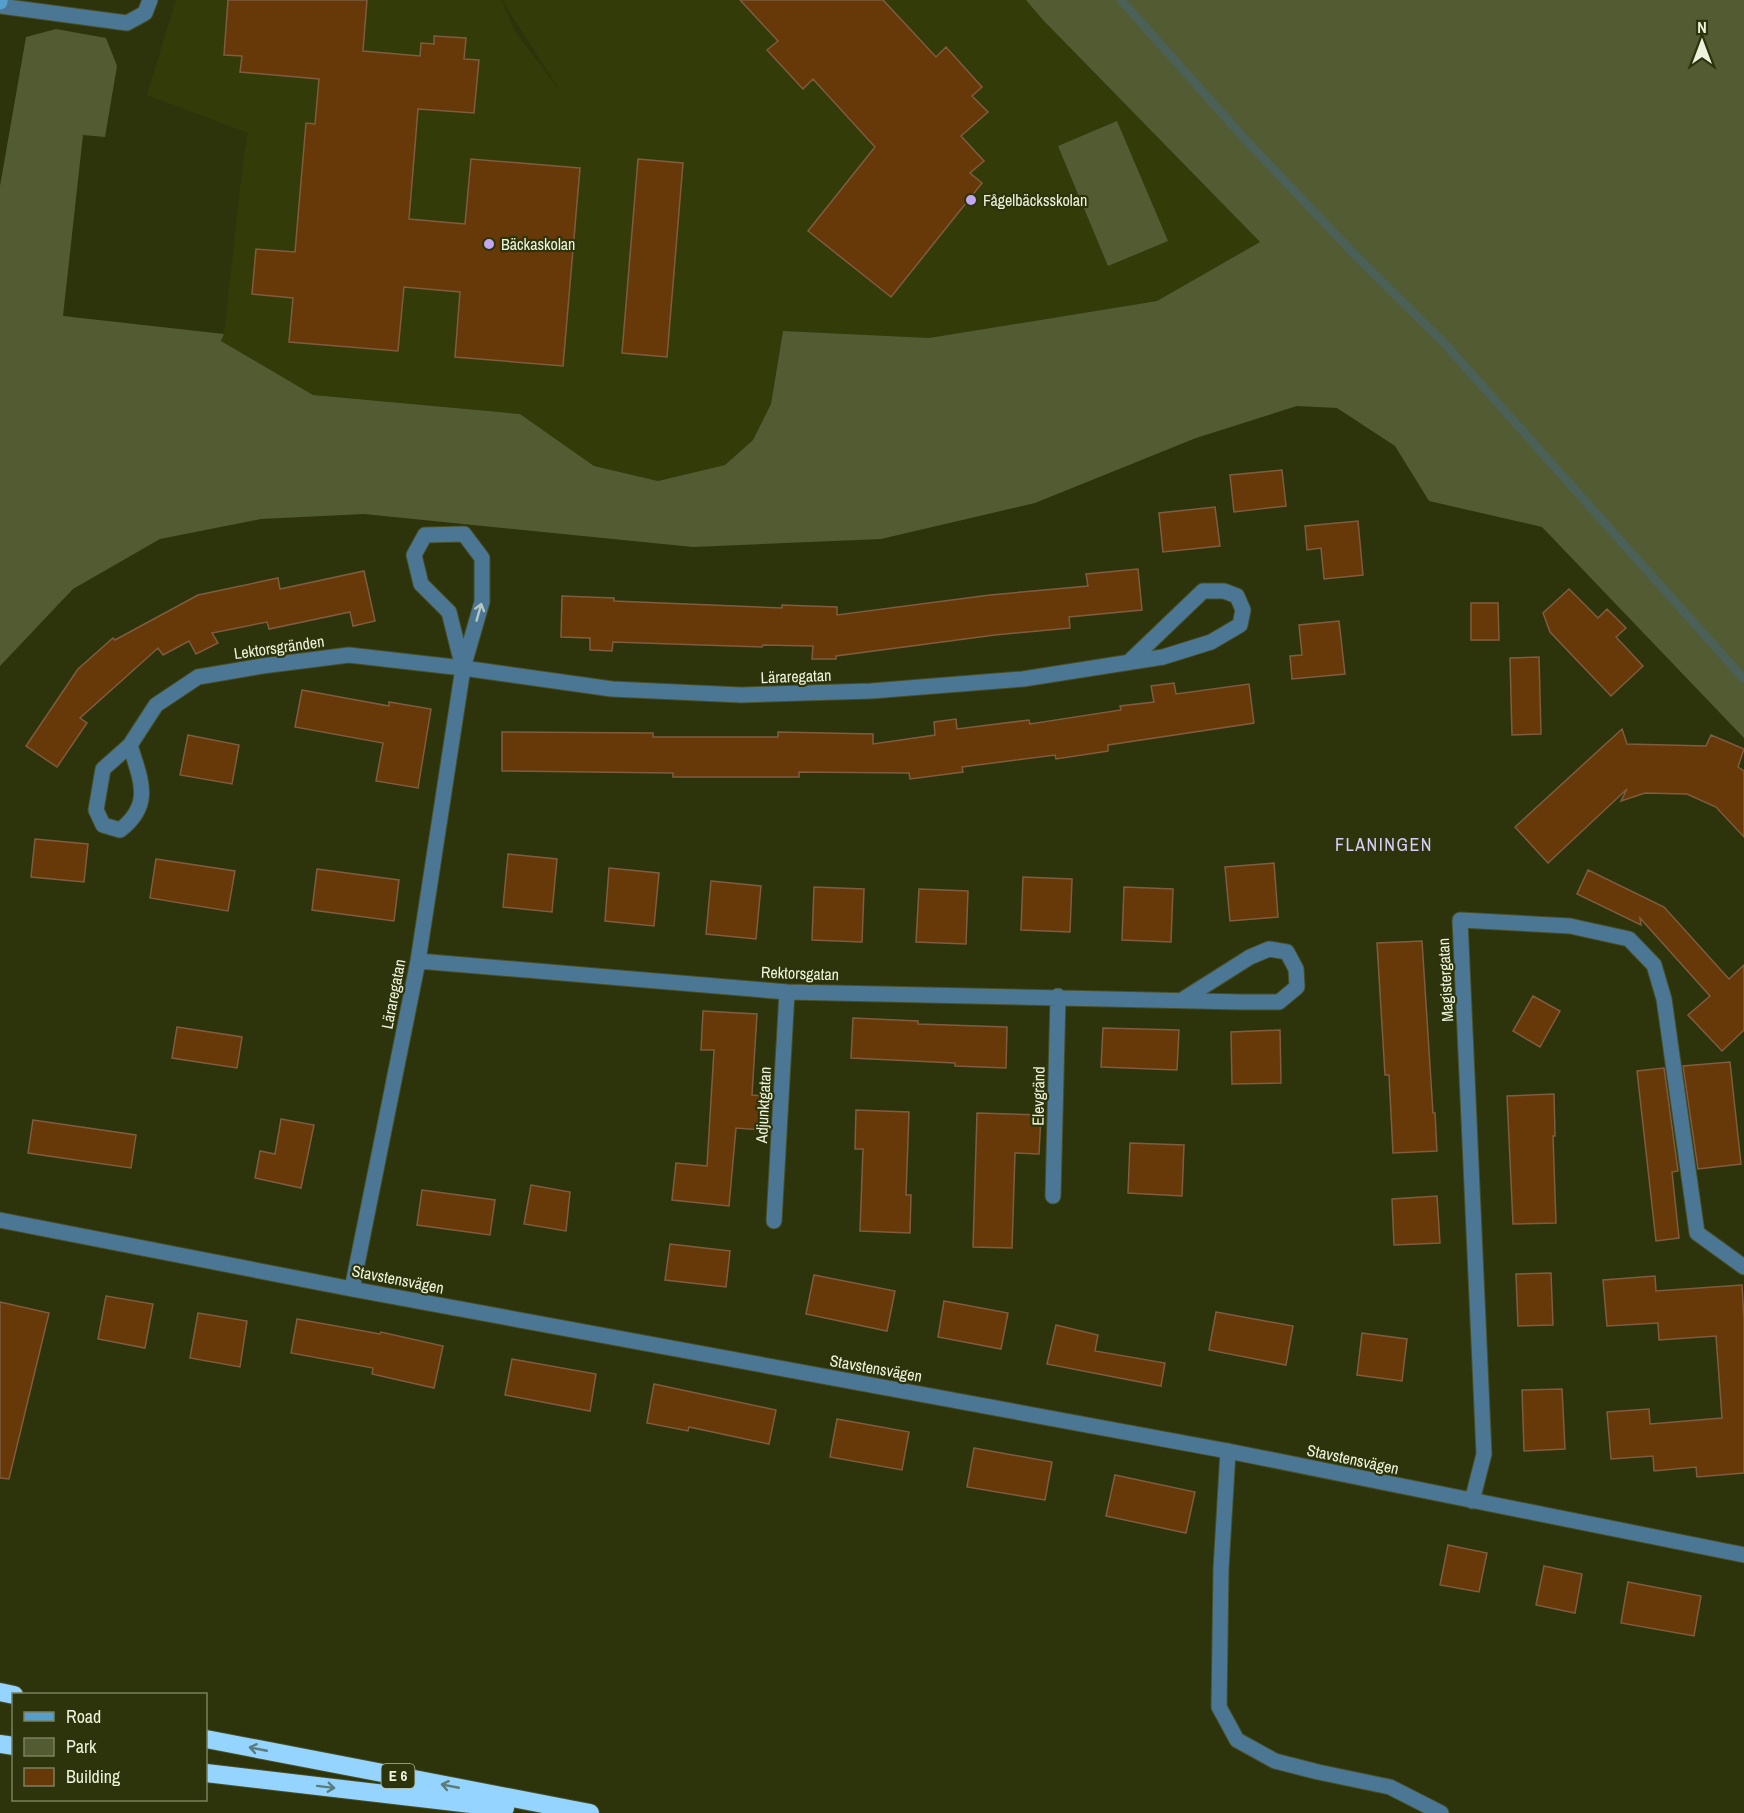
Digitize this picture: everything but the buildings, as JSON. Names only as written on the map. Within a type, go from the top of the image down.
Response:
[{"type":"highway","name":"E 6","points":[[207,1739],[590,1813]]},
{"type":"highway","name":"E 6","points":[[207,1773],[553,1813]]},
{"type":"street","points":[[0,3],[127,23],[145,13],[150,0]]},
{"type":"street","name":"Läraregatan","points":[[352,1289],[418,961],[463,668],[482,602],[482,558],[465,534],[425,535],[414,555],[421,584],[449,612],[463,668]]},
{"type":"street","name":"Läraregatan","points":[[463,668],[612,689],[741,695],[871,691],[1023,679],[1163,657],[1210,642],[1240,625],[1243,610],[1237,596],[1224,591],[1203,591],[1129,662]]},
{"type":"street","name":"Lektorsgränden","points":[[130,744],[141,783],[142,800],[133,820],[120,830],[104,825],[96,810],[103,769],[130,744],[156,705],[198,677],[349,655],[463,668]]},
{"type":"street","name":"Magistergatan","points":[[1472,1501],[1484,1454],[1460,920],[1570,926],[1629,939],[1654,965],[1664,999],[1697,1233],[1744,1267]]},
{"type":"street","name":"Rektorsgatan","points":[[418,961],[787,992],[1279,1002],[1297,987],[1296,969],[1287,952],[1269,949],[1250,957],[1182,1000]]},
{"type":"street","name":"Adjunktgatan","points":[[774,1221],[787,992]]},
{"type":"street","name":"Elevgränd","points":[[1053,1196],[1058,996]]},
{"type":"street","name":"Stavstensvägen","points":[[0,1220],[352,1289],[1228,1451],[1744,1555]]},
{"type":"street","points":[[1228,1451],[1221,1569],[1219,1707],[1237,1740],[1275,1761],[1390,1787],[1441,1813]]},
{"type":"shaded area","points":[[176,0],[501,0],[516,33],[561,92],[502,0],[1026,0],[1260,242],[1157,301],[929,338],[783,331],[771,404],[753,440],[725,465],[658,481],[594,466],[520,414],[313,395],[221,341],[224,334],[248,133],[147,95]]},
{"type":"green space","points":[[1026,0],[1744,0],[1744,738],[1542,527],[1429,501],[1395,446],[1337,408],[1297,406],[1196,438],[1035,503],[881,539],[693,547],[364,514],[261,519],[160,539],[73,589],[0,666],[0,186],[26,37],[56,29],[106,38],[117,66],[105,137],[83,135],[63,316],[224,334],[221,341],[313,395],[520,414],[594,466],[658,481],[725,465],[753,440],[771,404],[783,331],[929,338],[1157,301],[1260,242]]},
{"type":"green space","points":[[1117,121],[1168,241],[1108,266],[1058,146]]},
{"type":"waterway","points":[[1121,0],[1243,137],[1354,254],[1444,343],[1744,679]]},
{"type":"place","name":"Fågelbäcksskolan","points":[[971,200]]},
{"type":"place","name":"Bäckaskolan","points":[[489,244]]},
{"type":"district","name":"FLANINGEN","points":[[1384,845]]}]
